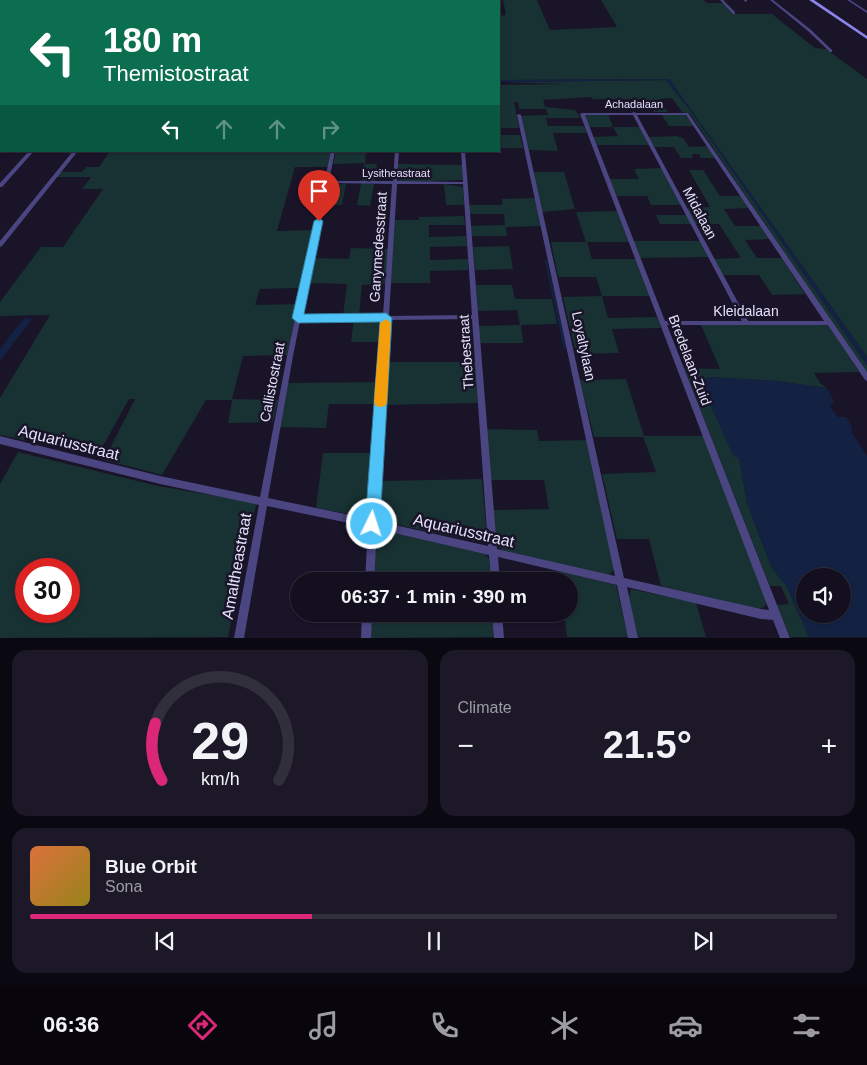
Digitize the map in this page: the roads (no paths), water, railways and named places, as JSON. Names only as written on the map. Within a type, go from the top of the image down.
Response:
[{"type":"street","points":[[720,0],[734,13]]},
{"type":"street","points":[[771,0],[809,30],[831,51]]},
{"type":"street","points":[[811,0],[867,38]]},
{"type":"street","points":[[848,0],[867,12]]},
{"type":"street","name":"Midalaan","points":[[634,113],[746,323]]},
{"type":"street","name":"Achadalaan","points":[[582,114],[687,114],[829,323]]},
{"type":"street","name":"Bredelaan-Zuid","points":[[582,114],[784,638]]},
{"type":"street","name":"Loyaltylaan","points":[[519,115],[623,583],[633,638]]},
{"type":"street","points":[[0,186],[31,152]]},
{"type":"street","points":[[0,245],[75,152]]},
{"type":"street","name":"Callistostraat","points":[[263,501],[298,318],[333,152]]},
{"type":"street","name":"Ganymedesstraat","points":[[369,572],[397,152]]},
{"type":"street","name":"Thebestraat","points":[[463,152],[494,572]]},
{"type":"street","name":"Lysitheastraat","points":[[327,182],[465,183]]},
{"type":"street","points":[[298,318],[476,317]]},
{"type":"street","name":"Kleidalaan","points":[[663,323],[829,323]]},
{"type":"street","points":[[829,323],[867,378]]},
{"type":"street","name":"Aquariusstraat","points":[[0,440],[160,480],[372,524],[623,583],[761,614],[776,615]]},
{"type":"street","name":"Amaltheastraat","points":[[239,638],[263,501]]},
{"type":"street","points":[[366,638],[367,622]]},
{"type":"street","points":[[498,622],[499,638]]},
{"type":"water","points":[[669,79],[867,357],[867,365],[692,113],[666,80],[500,82],[500,80]]},
{"type":"water","points":[[24,318],[32,319],[0,361],[0,349]]},
{"type":"water","points":[[708,377],[775,381],[827,388],[834,401],[830,406],[837,417],[846,417],[852,427],[852,433],[867,456],[867,637],[809,637],[803,623],[851,623],[851,568],[796,568],[796,607],[787,587],[771,566],[747,503],[739,458],[733,455],[701,385]]},
{"type":"waterway","points":[[546,261],[552,289]]},
{"type":"waterway","points":[[552,288],[565,348]]}]
